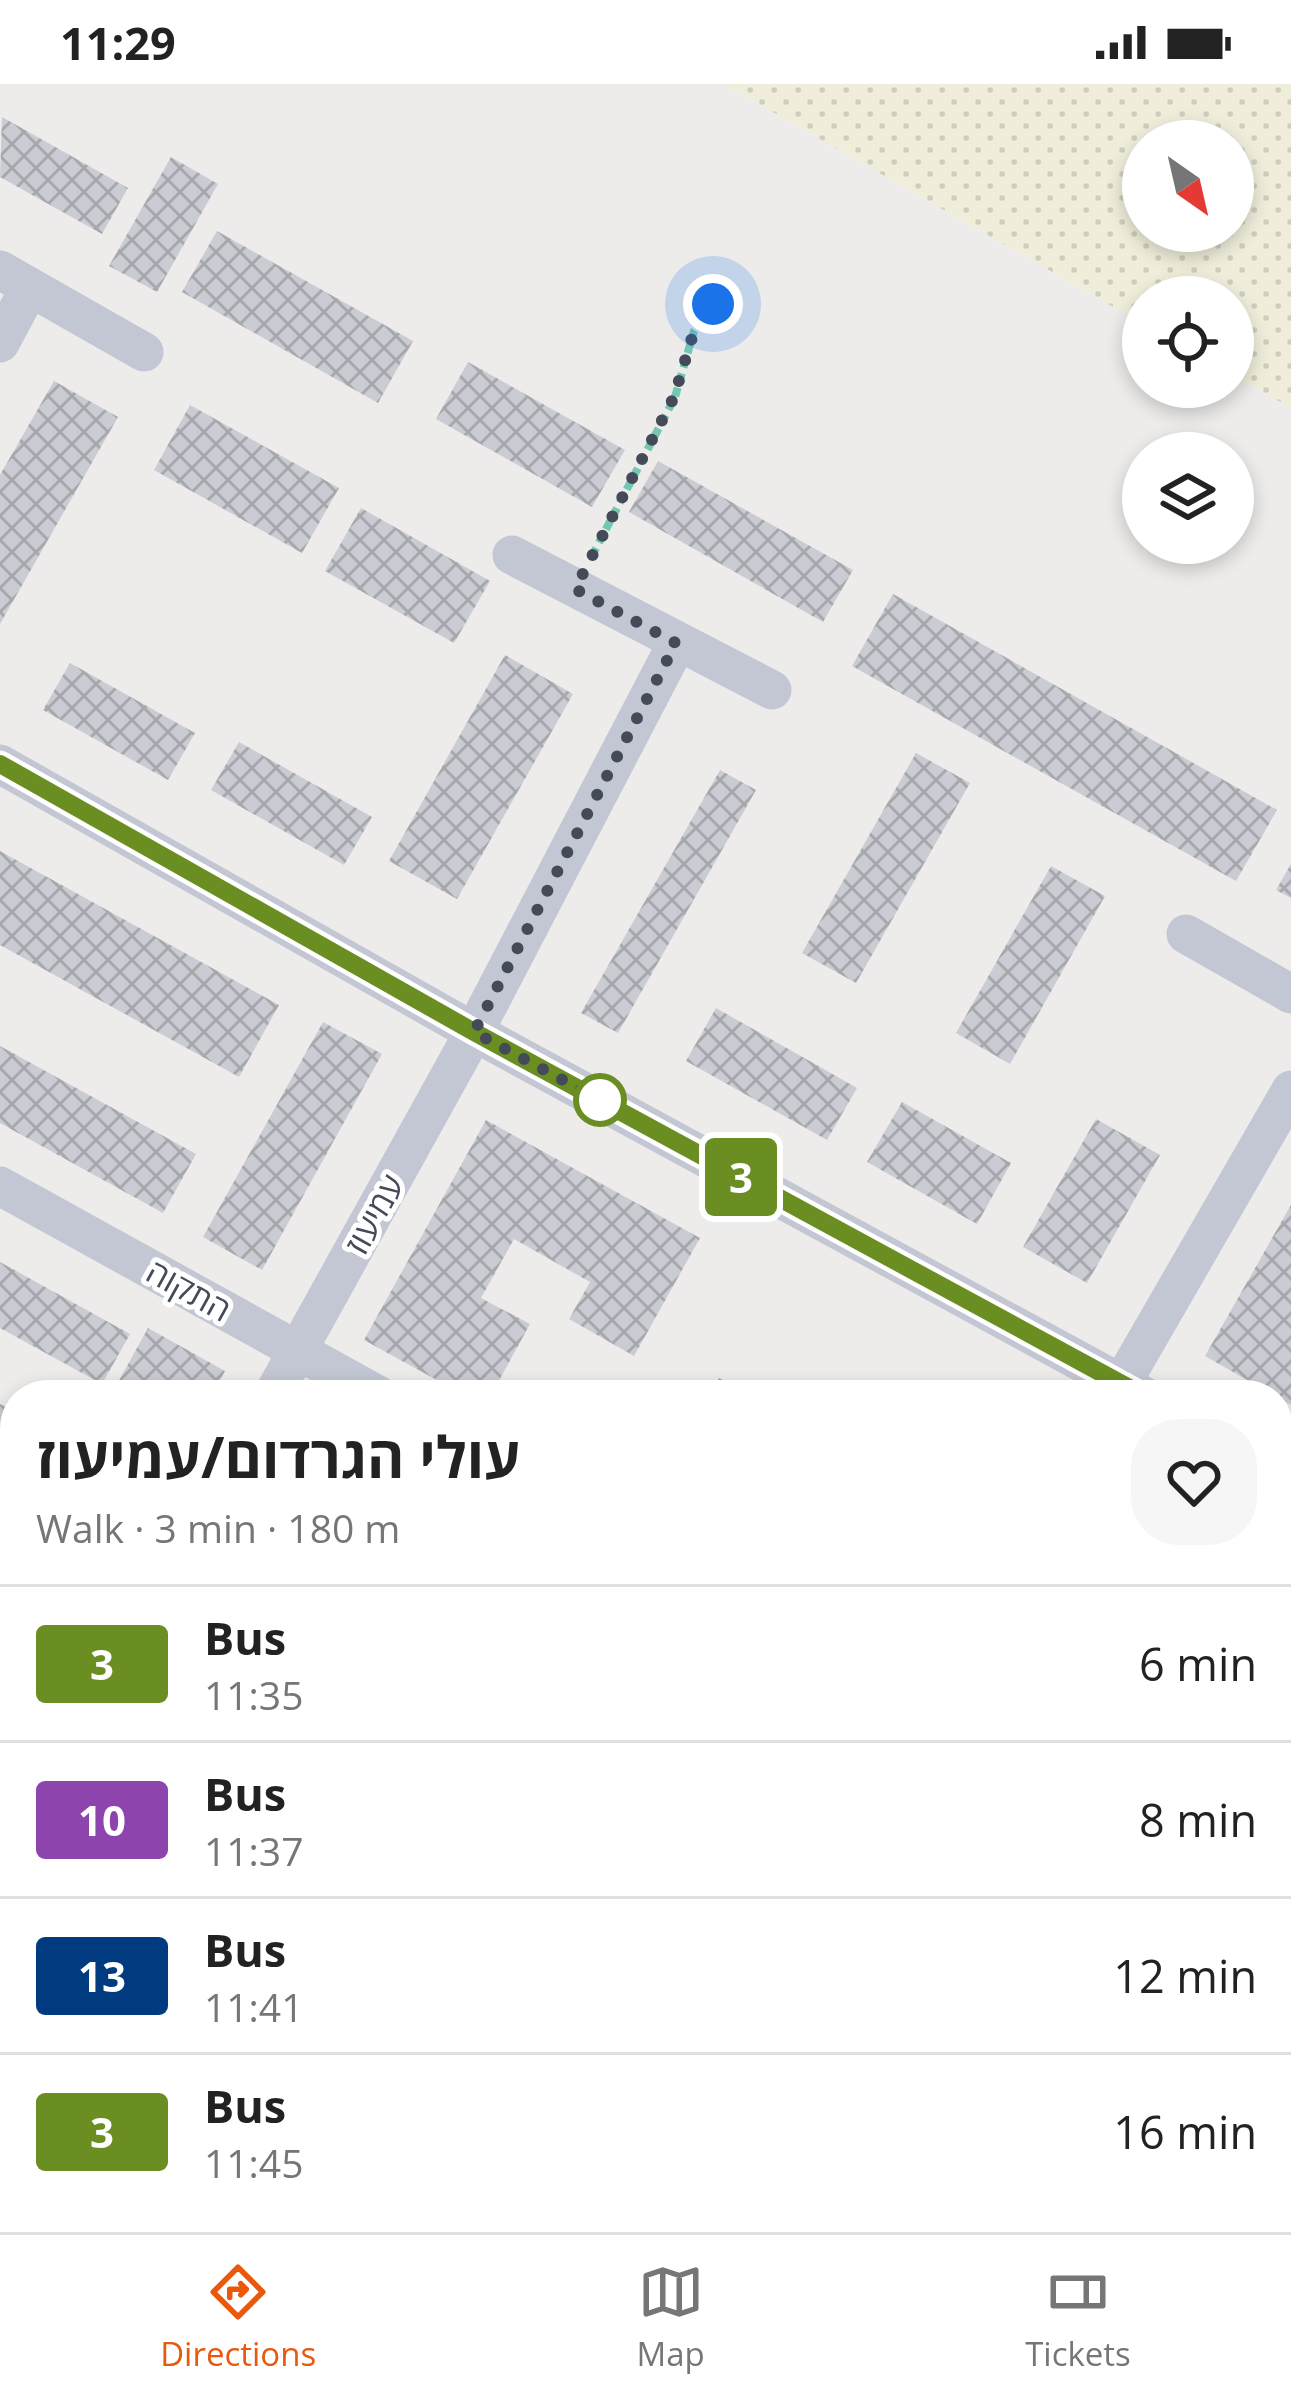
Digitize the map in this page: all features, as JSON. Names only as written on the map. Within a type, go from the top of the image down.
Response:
[{"type":"street","points":[[0,343],[15,278],[144,352]]},
{"type":"street","points":[[512,555],[772,690]]},
{"type":"street","name":"עמיעוז","points":[[281,1380],[474,1032],[676,643]]},
{"type":"street","points":[[0,764],[474,1032],[1115,1380]]},
{"type":"street","points":[[1186,934],[1291,994]]},
{"type":"street","points":[[1137,1380],[1291,1090]]},
{"type":"street","name":"התקוה","points":[[0,1186],[351,1380]]},
{"type":"path","points":[[575,589],[674,397],[694,331],[732,277]]},
{"type":"sand","points":[[724,84],[1291,84],[1291,408],[1254,387],[1254,276],[1122,276],[1122,312]]},
{"type":"building","points":[[2,117],[128,188],[102,234],[0,177]]},
{"type":"building","points":[[171,157],[218,184],[157,292],[109,266]]},
{"type":"building","points":[[217,231],[413,341],[378,403],[182,292]]},
{"type":"building","points":[[468,362],[625,450],[592,507],[436,419]]},
{"type":"building","points":[[54,381],[118,417],[0,624],[0,475]]},
{"type":"building","points":[[190,405],[339,488],[302,553],[154,470]]},
{"type":"building","points":[[658,461],[853,570],[823,622],[629,512]]},
{"type":"building","points":[[361,508],[490,581],[454,643],[325,571]]},
{"type":"building","points":[[893,594],[1277,810],[1236,881],[852,666]]},
{"type":"building","points":[[505,655],[573,694],[457,899],[389,861]]},
{"type":"building","points":[[70,663],[195,733],[168,780],[43,710]]},
{"type":"building","points":[[239,742],[372,817],[344,865],[211,790]]},
{"type":"building","points":[[916,753],[970,783],[856,983],[802,953]]},
{"type":"building","points":[[720,770],[756,790],[618,1033],[581,1013]]},
{"type":"building","points":[[0,851],[279,1005],[239,1077],[0,945]]},
{"type":"building","points":[[1291,864],[1291,898],[1276,890]]},
{"type":"building","points":[[1051,866],[1105,896],[1010,1064],[956,1033]]},
{"type":"building","points":[[716,1008],[857,1088],[827,1140],[686,1061]]},
{"type":"building","points":[[323,1022],[382,1054],[262,1270],[203,1237]]},
{"type":"building","points":[[0,1046],[196,1154],[163,1213],[0,1123]]},
{"type":"building","points":[[902,1102],[1011,1163],[977,1224],[867,1162]]},
{"type":"building","points":[[1096,1119],[1160,1155],[1087,1283],[1023,1247]]},
{"type":"building","points":[[486,1120],[700,1238],[634,1356],[569,1319],[590,1282],[514,1239],[481,1298],[530,1324],[499,1380],[437,1380],[364,1340]]},
{"type":"building","points":[[1291,1205],[1291,1380],[1247,1380],[1205,1356]]},
{"type":"building","points":[[0,1262],[130,1334],[104,1380],[95,1380],[0,1328]]},
{"type":"building","points":[[148,1328],[225,1371],[220,1380],[119,1380]]},
{"type":"bus line","name":"3","points":[[0,764],[474,1032],[1116,1380]]},
{"type":"route","points":[[600,1100],[474,1032],[676,643],[575,589],[674,397],[694,331],[713,304]]}]
